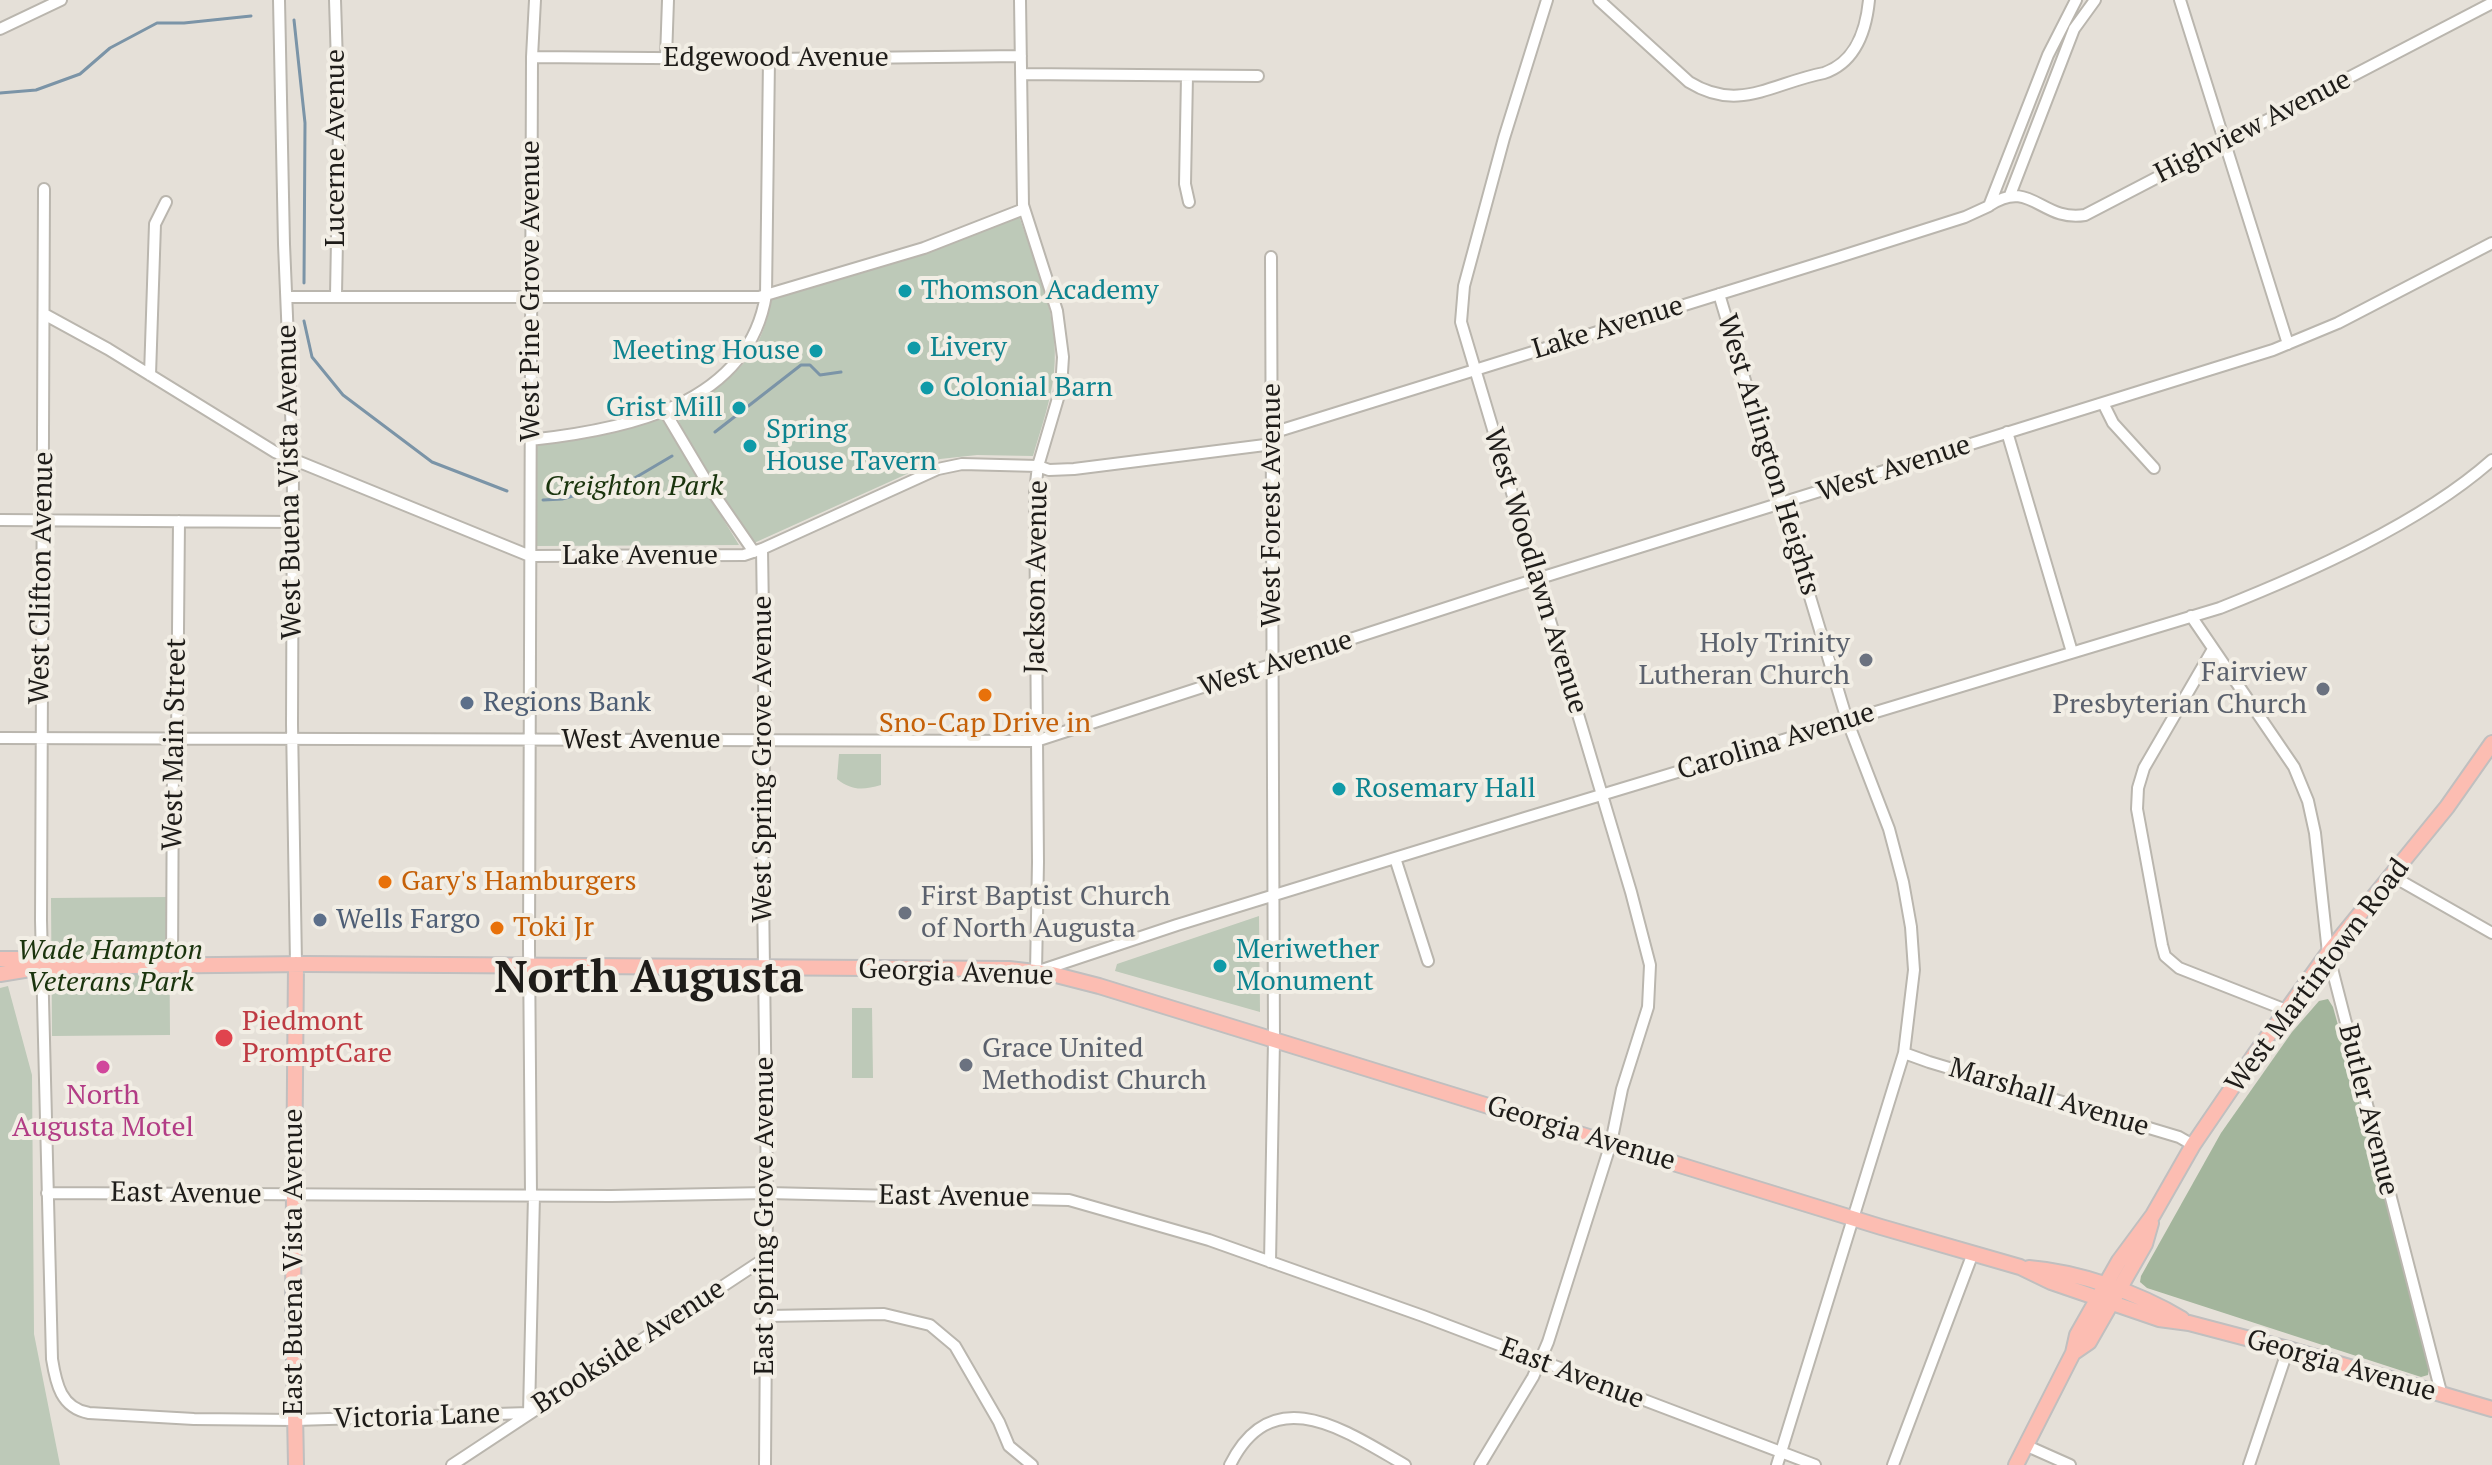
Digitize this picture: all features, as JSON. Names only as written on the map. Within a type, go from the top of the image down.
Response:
[{"type":"main road","name":"West Martintown Road","points":[[2016,1465],[2073,1353],[2077,1335],[2145,1244],[2153,1215],[2193,1145],[2328,953],[2447,807],[2492,743]]},
{"type":"main road","name":"Georgia Avenue","points":[[0,959],[17,959],[42,967]]},
{"type":"main road","name":"Georgia Avenue","points":[[0,974],[42,967],[296,964],[1009,969],[1036,972],[1099,986],[2020,1267],[2051,1282],[2109,1294],[2159,1319],[2189,1323],[2288,1349],[2492,1409]]},
{"type":"main road","name":"East Buena Vista Avenue","points":[[296,964],[293,1195],[296,1465]]},
{"type":"street","points":[[0,29],[61,0]]},
{"type":"street","name":"West Buena Vista Avenue","points":[[279,0],[293,460],[296,964]]},
{"type":"street","name":"Lucerne Avenue","points":[[335,0],[339,127],[336,295]]},
{"type":"street","name":"West Pine Grove Avenue","points":[[529,1413],[532,1195],[530,440],[535,0]]},
{"type":"street","points":[[666,58],[668,0]]},
{"type":"street","name":"Jackson Avenue","points":[[1020,0],[1024,209],[1057,311],[1063,341],[1061,388],[1038,466],[1035,491],[1036,972]]},
{"type":"street","name":"West Woodlawn Avenue","points":[[1480,1465],[1540,1362],[1611,1143],[1622,1089],[1648,1007],[1651,978],[1640,923],[1461,322],[1462,297],[1504,138],[1547,0]]},
{"type":"street","points":[[1599,0],[1689,82],[1705,92],[1730,97],[1838,67],[1859,42],[1867,20],[1869,0]]},
{"type":"street","points":[[1989,206],[2048,55],[2076,0]]},
{"type":"street","points":[[2010,195],[2074,29],[2095,0]]},
{"type":"street","points":[[2180,0],[2288,344]]},
{"type":"street","name":"Highview Avenue","points":[[2010,195],[2028,198],[2058,215],[2085,215],[2492,3]]},
{"type":"street","name":"Edgewood Avenue","points":[[532,57],[769,59],[1021,56]]},
{"type":"street","points":[[530,440],[604,429],[664,410],[703,391],[733,368],[755,334],[766,295],[769,59]]},
{"type":"street","points":[[1021,74],[1258,76]]},
{"type":"street","points":[[1187,76],[1185,184],[1189,202]]},
{"type":"street","name":"West Clifton Avenue","points":[[44,189],[44,520],[40,723],[42,967],[52,1359],[58,1385],[68,1404]]},
{"type":"street","name":"Lake Avenue","points":[[44,314],[293,460],[530,556],[735,555],[758,551],[938,469],[962,464],[1074,469],[1272,438],[1473,369],[1951,222],[2010,195]]},
{"type":"street","points":[[150,375],[155,224],[166,202]]},
{"type":"street","points":[[287,297],[766,295],[924,248],[1024,209]]},
{"type":"street","name":"West Avenue","points":[[0,738],[1036,741],[1537,579],[2288,344],[2338,323],[2492,243]]},
{"type":"street","name":"West Forest Avenue","points":[[1270,1262],[1274,1040],[1271,257]]},
{"type":"street","name":"West Arlington Heights","points":[[1719,294],[1847,720],[1889,829],[1911,927],[1914,970],[1904,1053],[1777,1465]]},
{"type":"street","points":[[2103,403],[2113,423],[2154,468]]},
{"type":"street","points":[[664,410],[714,494],[758,551]]},
{"type":"street","points":[[2007,432],[2072,652]]},
{"type":"street","name":"Carolina Avenue","points":[[1036,972],[1602,794],[2191,616],[2279,585],[2360,545],[2420,510],[2492,460]]},
{"type":"street","points":[[0,520],[293,522]]},
{"type":"street","name":"West Main Street","points":[[172,967],[179,521]]},
{"type":"street","name":"West Spring Grove Avenue","points":[[758,551],[765,740],[763,968]]},
{"type":"street","name":"Butler Avenue","points":[[2191,616],[2259,713],[2303,786],[2315,832],[2328,953],[2442,1396]]},
{"type":"street","points":[[2213,649],[2149,758],[2138,788],[2137,809],[2162,945],[2165,956],[2179,968],[2286,1010]]},
{"type":"street","points":[[1395,858],[1428,961]]},
{"type":"street","points":[[2392,876],[2492,933]]},
{"type":"street","name":"East Spring Grove Avenue","points":[[763,968],[767,1193],[765,1465]]},
{"type":"street","name":"Marshall Avenue","points":[[1904,1053],[2179,1137],[2193,1145]]},
{"type":"street","name":"East Avenue","points":[[47,1193],[767,1193],[1069,1200],[1209,1240],[1423,1316],[1815,1465]]},
{"type":"street","points":[[1893,1465],[1973,1253]]},
{"type":"street","name":"Brookside Avenue","points":[[452,1465],[767,1257]]},
{"type":"street","points":[[767,1316],[884,1314],[930,1325],[955,1346],[999,1422],[1009,1446],[1032,1465]]},
{"type":"street","points":[[2249,1465],[2288,1349]]},
{"type":"street","name":"Victoria Lane","points":[[68,1404],[89,1413],[194,1419],[295,1420],[529,1413]]},
{"type":"street","points":[[1230,1465],[1249,1437],[1263,1427],[1284,1419],[1316,1419],[1349,1433],[1405,1465]]},
{"type":"street","points":[[2025,1445],[2070,1465]]},
{"type":"green space","points":[[1019,216],[1045,292],[1055,352],[1051,393],[1033,456],[977,455],[940,459],[754,543],[700,462],[675,411],[711,391],[739,369],[759,340],[771,300],[898,261]]},
{"type":"green space","name":"Creighton Park","points":[[660,416],[739,545],[535,546],[535,443],[600,435]]},
{"type":"green space","points":[[839,754],[881,754],[881,785],[858,788],[837,779]]},
{"type":"green space","name":"Wade Hampton Veterans Park","points":[[169,897],[170,1035],[52,1036],[51,898]]},
{"type":"green space","points":[[1259,916],[1260,1012],[1115,971],[1117,964]]},
{"type":"green space","points":[[8,986],[32,1075],[34,1334],[60,1465],[0,1465],[0,988]]},
{"type":"green space","points":[[2328,999],[2333,1007],[2415,1305],[2429,1369],[2428,1375],[2421,1377],[2147,1288],[2140,1282],[2221,1133],[2292,1032],[2319,1001]]},
{"type":"green space","points":[[852,1008],[872,1008],[873,1078],[852,1078]]},
{"type":"waterway","points":[[0,93],[36,90],[80,74],[110,48],[157,23],[251,16]]},
{"type":"waterway","points":[[294,20],[305,123],[304,283]]},
{"type":"waterway","points":[[304,321],[312,357],[343,395],[432,462],[507,491]]},
{"type":"waterway","points":[[715,432],[801,365],[810,365],[820,375],[841,372]]},
{"type":"waterway","points":[[543,500],[562,499],[633,479],[672,456]]},
{"type":"place","name":"Thomson Academy","points":[[905,291]]},
{"type":"place","name":"Livery","points":[[914,348]]},
{"type":"place","name":"Meeting House","points":[[816,351]]},
{"type":"place","name":"Colonial Barn","points":[[927,388]]},
{"type":"place","name":"Grist Mill","points":[[739,408]]},
{"type":"place","name":"Spring House Tavern","points":[[750,446]]},
{"type":"place","name":"Holy Trinity Lutheran Church","points":[[1866,660]]},
{"type":"place","name":"Fairview Presbyterian Church","points":[[2323,689]]},
{"type":"place","name":"Sno-Cap Drive in","points":[[985,695]]},
{"type":"place","name":"Regions Bank","points":[[467,703]]},
{"type":"place","name":"Rosemary Hall","points":[[1339,789]]},
{"type":"place","name":"Gary's Hamburgers","points":[[385,882]]},
{"type":"place","name":"First Baptist Church of North Augusta","points":[[905,913]]},
{"type":"place","name":"Wells Fargo","points":[[320,920]]},
{"type":"place","name":"Toki Jr","points":[[497,928]]},
{"type":"place","name":"Meriwether Monument","points":[[1220,966]]},
{"type":"place","name":"Piedmont PromptCare","points":[[224,1038]]},
{"type":"place","name":"Grace United Methodist Church","points":[[966,1065]]},
{"type":"place","name":"North Augusta Motel","points":[[103,1067]]},
{"type":"district","name":"North Augusta","points":[[649,979]]}]
